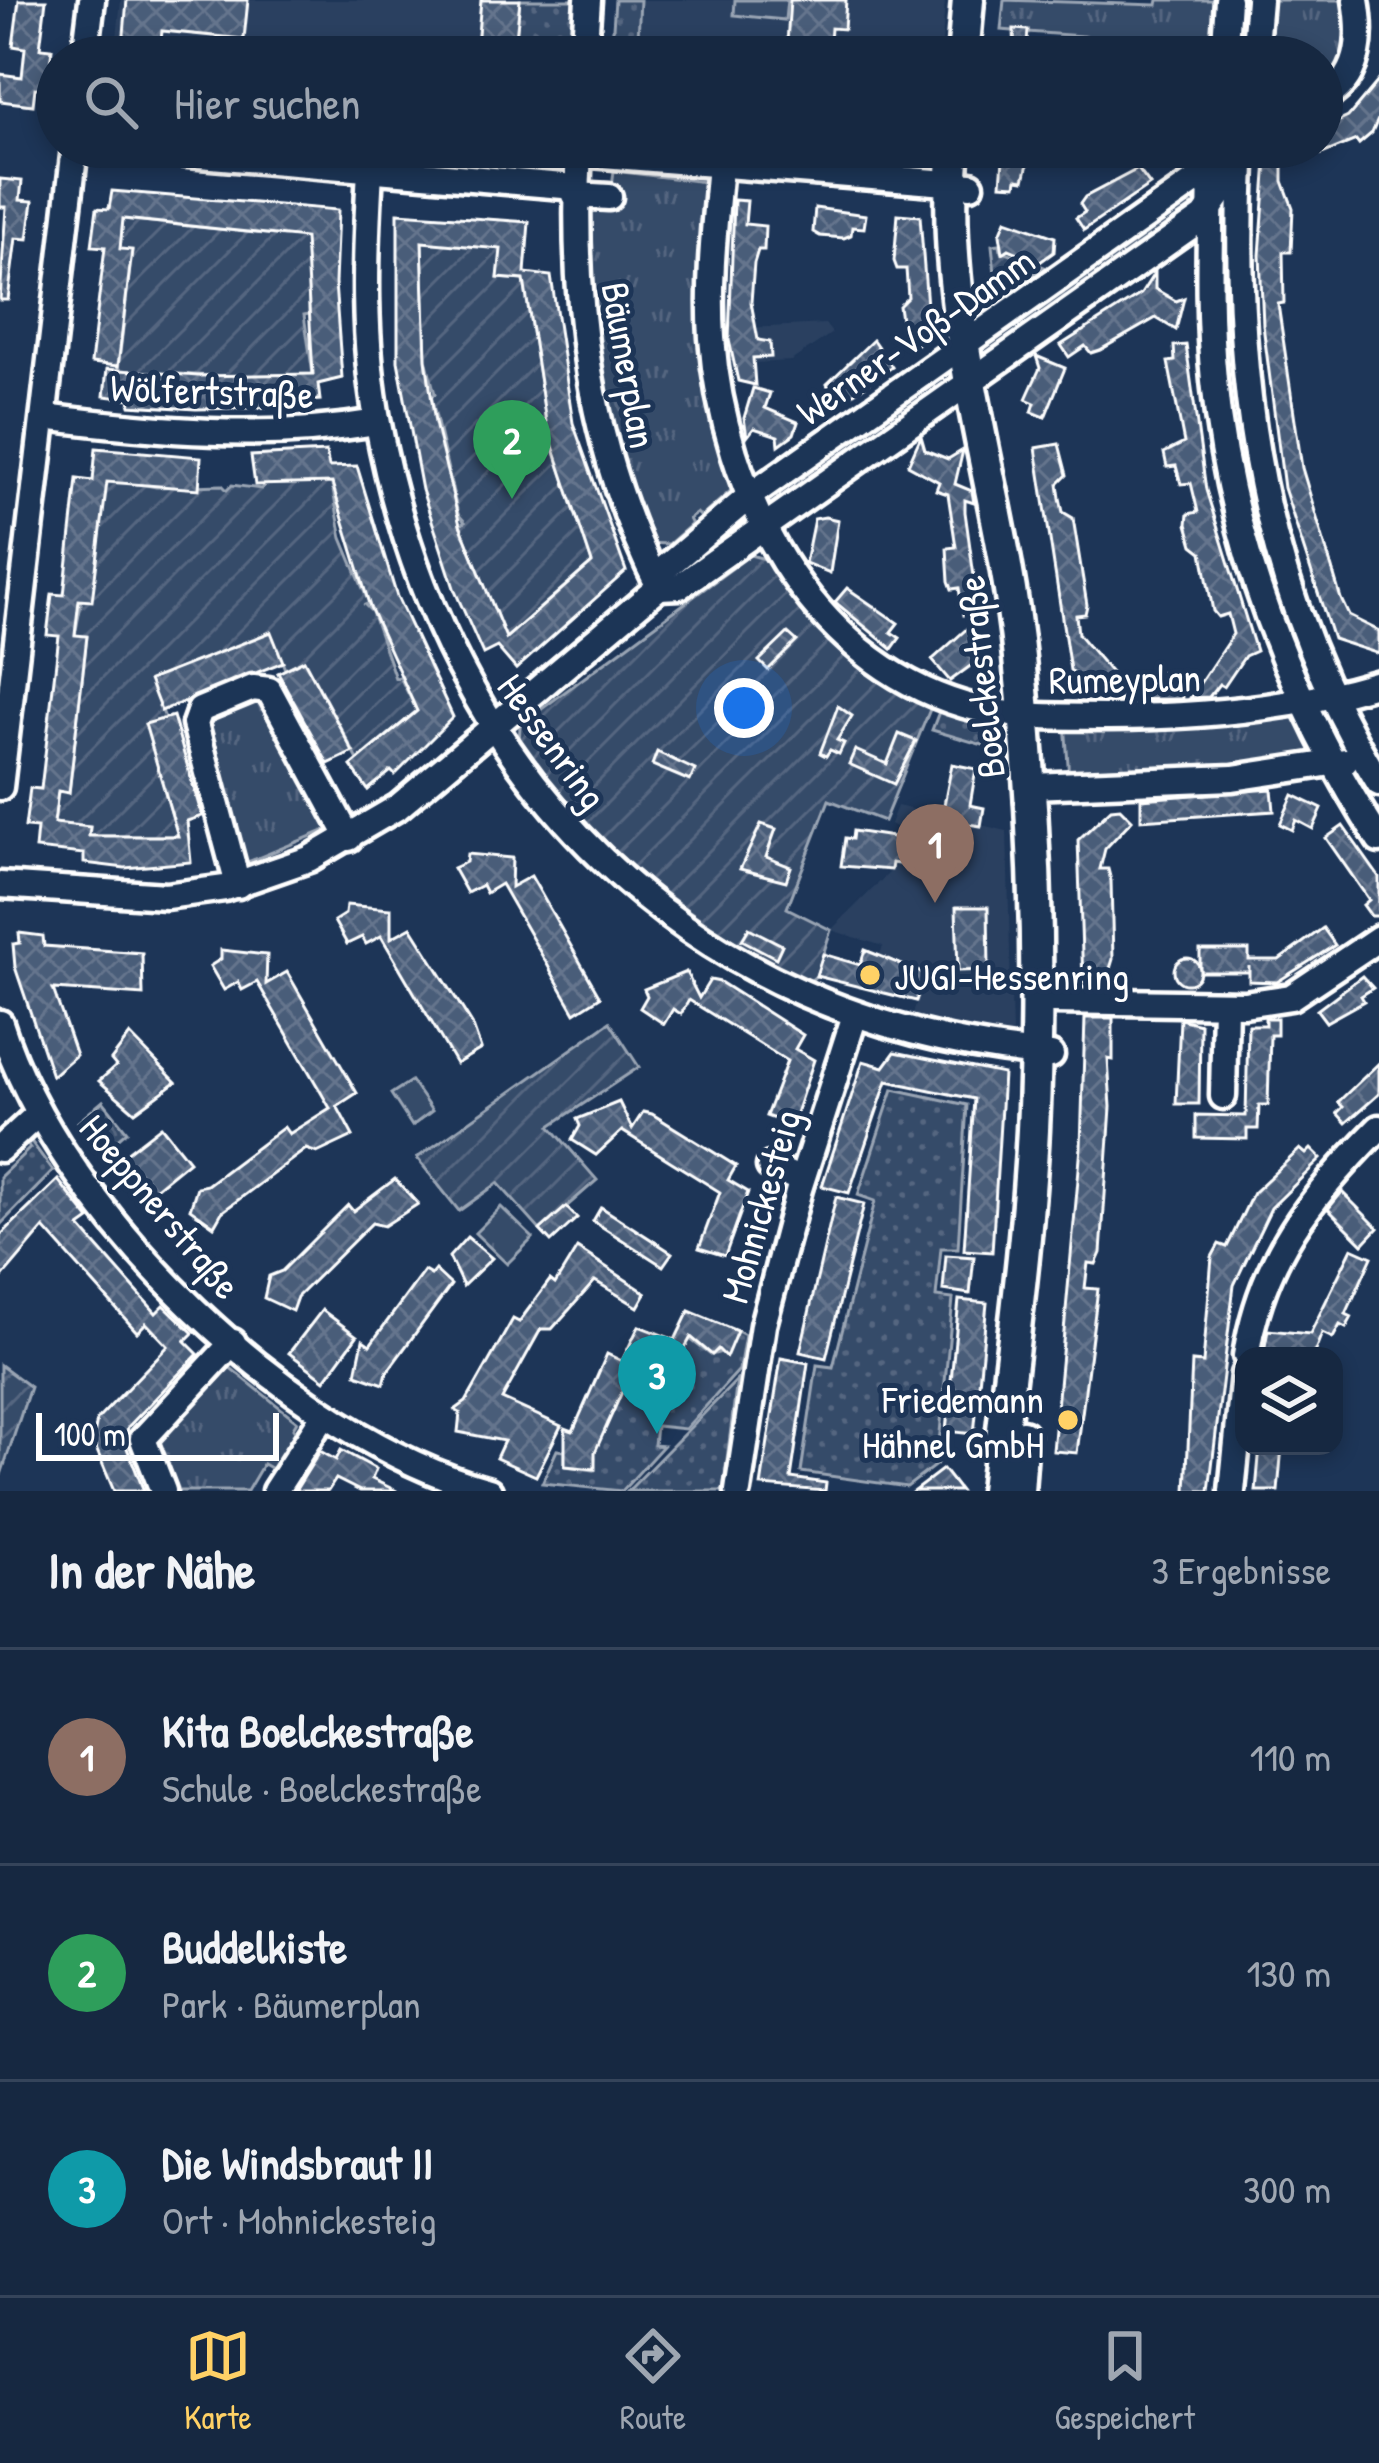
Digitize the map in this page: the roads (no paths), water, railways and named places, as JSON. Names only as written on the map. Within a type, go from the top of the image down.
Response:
[{"type":"main road","points":[[965,36],[968,0]]},
{"type":"main road","points":[[981,36],[984,0]]},
{"type":"main road","name":"Boelckestraße","points":[[958,168],[970,251],[973,338],[1002,489],[1032,715],[1052,1001],[996,1491]]},
{"type":"main road","name":"Boelckestraße","points":[[961,184],[967,168]]},
{"type":"main road","name":"Boelckestraße","points":[[1018,1491],[1044,1054],[1038,786]]},
{"type":"street","points":[[88,36],[92,0]]},
{"type":"street","points":[[585,36],[588,0]]},
{"type":"street","points":[[1225,36],[1228,0]]},
{"type":"street","points":[[1256,36],[1259,0]]},
{"type":"street","points":[[1343,82],[1370,41],[1356,0]]},
{"type":"street","points":[[0,787],[73,168]]},
{"type":"street","points":[[341,168],[609,197]]},
{"type":"street","name":"Bäumerplan","points":[[577,168],[577,288],[590,394],[627,515],[659,586]]},
{"type":"street","points":[[720,168],[712,344],[730,438],[751,495]]},
{"type":"street","points":[[758,168],[961,184]]},
{"type":"street","name":"Hessenring","points":[[370,171],[365,248],[377,422],[421,581],[490,726],[586,846],[679,926],[784,987],[856,1015],[938,1038],[1044,1054]]},
{"type":"street","points":[[1224,174],[1210,212],[1210,333],[1231,484],[1264,604],[1303,701],[1379,840]]},
{"type":"street","points":[[1224,174],[1250,424],[1285,576],[1332,695],[1372,756],[1379,783]]},
{"type":"street","name":"Werner-Voß-Damm","points":[[0,885],[141,898],[238,885],[349,838],[398,806],[659,586],[665,568],[751,495],[973,338],[1224,174]]},
{"type":"street","name":"Werner-Voß-Damm","points":[[659,586],[680,586],[1210,212]]},
{"type":"street","name":"Wölfertstraße","points":[[44,417],[210,434],[269,435],[377,422]]},
{"type":"street","name":"Rumeyplan","points":[[751,495],[763,527],[814,606],[856,647],[904,680],[962,705],[1032,715],[1202,714],[1303,701],[1379,682]]},
{"type":"street","points":[[238,885],[195,724],[200,710],[253,688],[268,690],[349,838]]},
{"type":"street","points":[[1038,786],[1233,778],[1372,756]]},
{"type":"street","points":[[1052,1001],[1225,1004],[1291,997],[1379,938]]},
{"type":"street","points":[[1223,1096],[1225,1004]]},
{"type":"street","name":"Mohnickesteig","points":[[738,1491],[761,1338],[801,1180],[856,1015]]},
{"type":"street","name":"Hoeppnerstraße","points":[[0,1023],[38,1114],[99,1201],[233,1342],[324,1415],[423,1470],[489,1491]]},
{"type":"street","name":"Hoeppnerstraße","points":[[0,1149],[38,1114]]},
{"type":"street","points":[[1248,1347],[1256,1303],[1291,1227],[1317,1190],[1379,1128]]},
{"type":"street","points":[[770,1166],[801,1180]]},
{"type":"street","name":"Hoeppnerstraße","points":[[163,1491],[142,1438],[233,1342]]},
{"type":"street","points":[[275,1491],[324,1415]]},
{"type":"street","points":[[1232,1491],[1236,1455]]},
{"type":"place","name":"Buddelkiste","points":[[512,499]]},
{"type":"place","name":"Kita Boelckestraße","points":[[935,903]]},
{"type":"place","name":"JUGI-Hessenring","points":[[870,975]]},
{"type":"place","name":"Friedemann Hähnel GmbH","points":[[1068,1420]]},
{"type":"place","name":"Die Windsbraut II","points":[[657,1434]]}]
